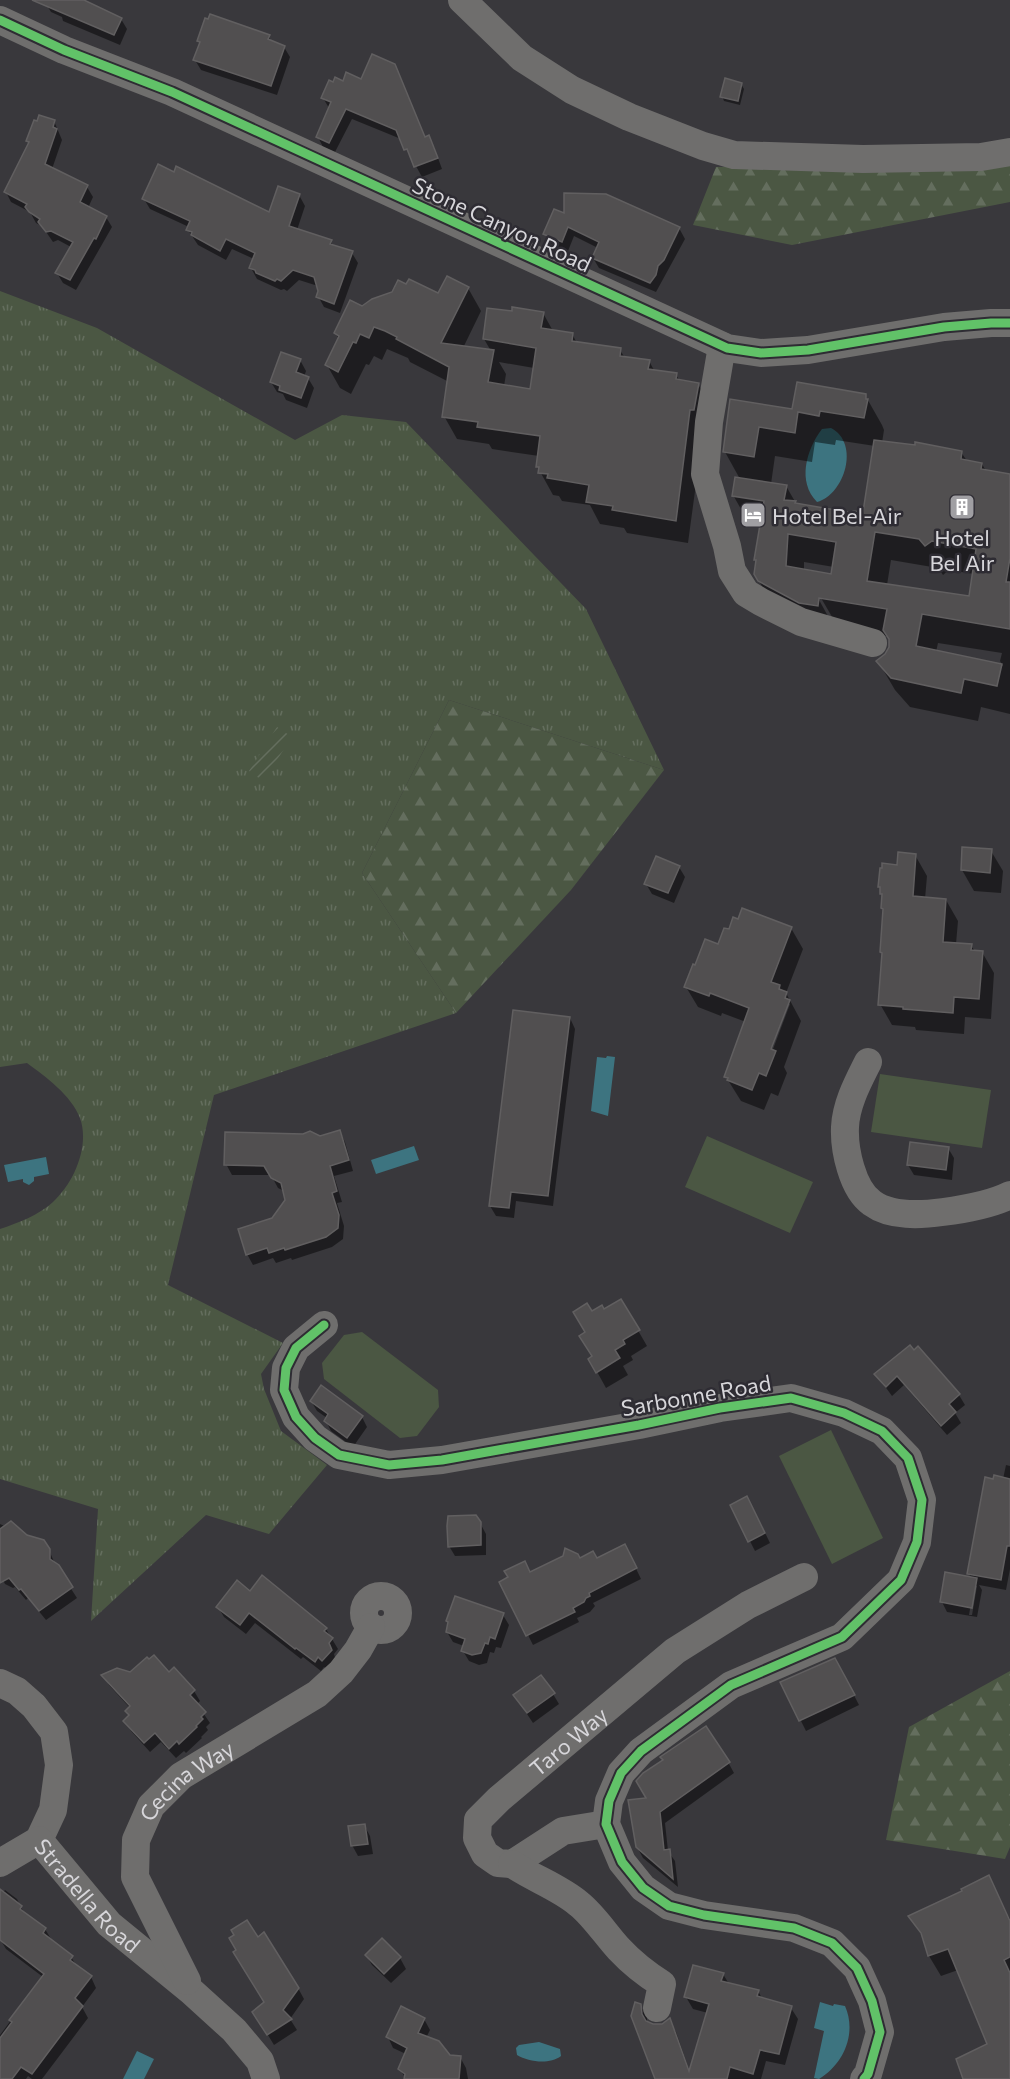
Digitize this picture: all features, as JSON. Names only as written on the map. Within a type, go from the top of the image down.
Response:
[{"type":"street","points":[[462,0],[522,58],[572,90],[629,117],[734,155],[863,159],[981,157],[1010,152]]},
{"type":"street","name":"Stone Canyon Road","points":[[0,20],[64,50],[172,92],[722,346],[761,353],[808,350],[944,327],[991,322],[1010,323]]},
{"type":"street","points":[[722,346],[709,422],[705,474],[728,546],[732,571],[746,593],[761,602],[801,622],[873,642]]},
{"type":"street","points":[[868,1062],[852,1096],[845,1126],[848,1163],[859,1187],[871,1203],[890,1211],[925,1214],[965,1209],[1001,1199],[1010,1194]]},
{"type":"street","name":"Sarbonne Road","points":[[324,1325],[297,1348],[286,1368],[284,1389],[296,1417],[315,1438],[339,1455],[389,1465],[442,1460],[639,1425],[720,1408],[791,1398],[844,1413],[882,1431],[908,1458],[922,1500],[917,1542],[901,1580],[842,1637],[731,1684],[641,1751],[621,1773],[609,1801],[606,1824]]},
{"type":"street","name":"Taro Way","points":[[657,2008],[662,1984],[642,1971],[622,1952],[581,1905],[548,1883],[526,1874],[512,1864],[498,1863],[485,1854],[477,1838],[478,1820],[499,1799],[675,1651],[748,1605],[804,1577]]},
{"type":"street","name":"Cecina Way","points":[[191,1991],[135,1877],[136,1840],[151,1806],[181,1776],[317,1694],[341,1672],[358,1650],[371,1627]]},
{"type":"street","name":"Stradella Road","points":[[0,1683],[17,1691],[34,1706],[54,1732],[59,1765],[53,1810],[39,1840],[109,1924],[191,1991],[234,2030],[260,2061],[266,2079]]},
{"type":"street","points":[[512,1864],[563,1831],[606,1824],[622,1862],[643,1887],[669,1906],[704,1915],[794,1928],[832,1943],[856,1968],[872,2001],[880,2032],[868,2074],[864,2079]]},
{"type":"street","points":[[0,1863],[39,1840]]},
{"type":"green space","points":[[1010,154],[1010,202],[792,245],[693,225],[716,167],[975,161]]},
{"type":"green space","points":[[0,291],[97,328],[295,440],[342,415],[406,422],[586,609],[664,770],[449,700],[362,873],[456,1013],[214,1095],[168,1285],[283,1343],[261,1374],[264,1389],[281,1431],[327,1465],[269,1534],[206,1515],[91,1621],[98,1509],[0,1479],[0,1229],[35,1215],[61,1194],[78,1163],[83,1129],[71,1102],[50,1080],[27,1063],[0,1067]]},
{"type":"green space","points":[[449,700],[664,770],[571,890],[456,1013],[362,873]]},
{"type":"green space","points":[[277,727],[292,737],[263,781],[249,771]]},
{"type":"green space","points":[[880,1074],[991,1090],[982,1148],[871,1132]]},
{"type":"green space","points":[[707,1136],[813,1182],[790,1233],[685,1187]]},
{"type":"green space","points":[[362,1332],[438,1390],[439,1407],[417,1436],[400,1438],[324,1379],[322,1363],[344,1335]]},
{"type":"green space","points":[[831,1430],[883,1538],[832,1564],[779,1456]]},
{"type":"green space","points":[[1010,1671],[1010,1847],[1005,1859],[886,1840],[909,1727]]},
{"type":"water","points":[[831,428],[840,435],[845,445],[847,456],[845,468],[835,489],[827,497],[817,502],[807,485],[806,466],[816,437],[822,429]]},
{"type":"water","points":[[607,1056],[615,1057],[608,1116],[591,1111],[597,1057],[606,1058]]},
{"type":"water","points":[[414,1146],[419,1160],[376,1174],[371,1160]]},
{"type":"water","points":[[46,1157],[49,1174],[34,1177],[34,1181],[29,1185],[23,1182],[23,1179],[8,1182],[4,1165]]},
{"type":"water","points":[[820,2002],[833,2006],[834,2004],[845,2006],[850,2027],[846,2047],[841,2056],[828,2073],[819,2079],[814,2078],[824,2031],[814,2028]]},
{"type":"water","points":[[539,2042],[560,2049],[561,2056],[551,2061],[539,2062],[517,2055],[516,2048],[519,2045]]},
{"type":"water","points":[[137,2051],[154,2059],[144,2079],[123,2079]]},
{"type":"building","points":[[32,0],[84,0],[122,18],[114,35]]},
{"type":"building","points":[[210,14],[270,35],[268,39],[285,46],[271,86],[193,60],[205,18],[208,19]]},
{"type":"building","points":[[372,54],[395,64],[425,137],[429,135],[438,158],[414,167],[396,130],[346,109],[329,143],[316,137],[331,102],[321,98],[329,80],[333,82],[335,77],[343,81],[346,72],[361,79]]},
{"type":"building","points":[[725,78],[742,83],[738,101],[720,97]]},
{"type":"building","points":[[39,115],[55,120],[53,127],[57,129],[45,164],[88,185],[80,202],[107,216],[96,239],[94,238],[70,280],[55,273],[73,242],[51,231],[46,232],[38,222],[40,219],[25,207],[27,204],[4,192],[29,142],[26,141],[34,120],[37,121]]},
{"type":"building","points":[[158,164],[174,172],[176,166],[269,212],[278,186],[300,194],[289,226],[332,240],[330,244],[353,251],[334,304],[316,297],[318,291],[314,277],[293,270],[281,281],[277,279],[275,281],[256,273],[255,270],[249,268],[255,253],[226,239],[220,251],[186,230],[190,221],[142,199]]},
{"type":"building","points":[[564,193],[606,194],[680,227],[650,283],[592,258],[599,242],[568,227],[562,242],[543,234],[554,209],[564,213]]},
{"type":"building","points":[[447,276],[469,287],[441,343],[494,350],[488,382],[530,389],[536,348],[483,339],[487,308],[512,311],[512,307],[544,312],[541,328],[573,333],[572,341],[621,348],[620,356],[650,360],[648,369],[677,373],[676,379],[699,383],[694,410],[690,410],[676,521],[612,510],[613,506],[586,502],[589,485],[547,478],[548,474],[538,473],[539,467],[536,467],[540,436],[477,427],[478,422],[442,417],[449,367],[385,331],[374,327],[369,338],[360,334],[356,343],[353,342],[338,372],[325,365],[339,336],[334,333],[350,300],[362,306],[372,299],[392,292],[398,280],[406,284],[409,279],[438,293]]},
{"type":"building","points":[[281,352],[301,359],[296,372],[309,377],[301,398],[279,390],[280,386],[270,382]]},
{"type":"building","points":[[797,382],[866,394],[866,399],[868,399],[864,418],[820,411],[819,416],[798,412],[795,433],[759,427],[754,457],[723,452],[730,399],[792,409]]},
{"type":"building","name":"Hotel Bel Air","points":[[874,440],[915,445],[915,442],[962,451],[961,459],[982,463],[981,469],[1010,474],[1010,558],[1006,582],[1010,582],[1010,629],[922,614],[916,646],[1002,664],[997,686],[964,679],[961,693],[891,678],[876,661],[885,654],[889,647],[889,639],[883,630],[887,609],[819,598],[818,606],[799,603],[758,581],[754,574],[756,560],[754,560],[764,501],[732,496],[735,477],[787,485],[784,500],[853,513],[853,511],[863,512]],"holes":[[[875,532],[919,539],[925,546],[932,541],[976,549],[969,596],[867,581]],[[788,534],[836,542],[831,574],[786,566]]]},
{"type":"building","points":[[962,847],[992,849],[990,873],[961,870]]},
{"type":"building","points":[[898,852],[916,854],[913,896],[946,899],[943,942],[972,944],[971,950],[983,951],[979,999],[954,997],[953,1013],[878,1005],[883,909],[881,908],[882,894],[878,887],[880,868],[882,868],[882,863],[897,865]]},
{"type":"building","points":[[656,856],[680,866],[668,893],[644,884]]},
{"type":"building","points":[[742,908],[792,927],[771,982],[780,985],[779,989],[787,992],[785,998],[790,1000],[771,1049],[776,1051],[766,1076],[759,1073],[752,1090],[724,1077],[749,1008],[710,993],[709,996],[684,987],[705,939],[718,944],[724,928],[729,929],[733,917],[738,919]]},
{"type":"building","points":[[513,1010],[570,1017],[548,1196],[511,1192],[509,1208],[489,1206]]},
{"type":"building","points":[[340,1130],[349,1160],[330,1166],[337,1191],[332,1193],[339,1215],[338,1228],[326,1237],[285,1250],[284,1248],[269,1253],[267,1248],[246,1255],[238,1229],[272,1218],[285,1200],[281,1183],[271,1178],[264,1166],[224,1165],[225,1132],[303,1134],[310,1131],[320,1136]]},
{"type":"building","points":[[910,1142],[949,1147],[946,1170],[907,1165]]},
{"type":"building","points":[[621,1299],[640,1330],[623,1340],[625,1344],[615,1350],[620,1358],[596,1373],[588,1359],[592,1356],[579,1336],[585,1332],[573,1312],[587,1303],[592,1311],[602,1305],[604,1309]]},
{"type":"building","points":[[910,1345],[914,1350],[918,1346],[960,1394],[949,1404],[956,1412],[941,1426],[897,1376],[886,1387],[874,1374]]},
{"type":"building","points":[[321,1385],[363,1416],[347,1438],[324,1421],[328,1414],[310,1401]]},
{"type":"building","points":[[994,1475],[1010,1479],[1010,1546],[1007,1546],[1001,1580],[967,1574],[985,1477],[993,1479]]},
{"type":"building","points":[[747,1496],[765,1533],[748,1542],[730,1505]]},
{"type":"building","points":[[476,1515],[481,1522],[481,1545],[448,1547],[448,1516]]},
{"type":"building","points":[[11,1521],[27,1535],[44,1540],[50,1549],[50,1559],[59,1565],[73,1587],[39,1611],[9,1578],[0,1583],[0,1529]]},
{"type":"building","points":[[625,1544],[637,1568],[589,1593],[590,1596],[584,1602],[573,1608],[575,1612],[526,1636],[499,1582],[508,1577],[504,1571],[525,1561],[530,1572],[563,1556],[565,1548],[578,1554],[580,1558],[593,1551],[597,1558]]},
{"type":"building","points":[[945,1572],[977,1578],[972,1608],[940,1602]]},
{"type":"building","points":[[262,1575],[327,1628],[324,1631],[333,1638],[329,1643],[332,1650],[322,1661],[318,1657],[315,1662],[295,1649],[249,1613],[240,1625],[216,1607],[237,1580],[250,1591]]},
{"type":"building","points":[[455,1596],[504,1613],[495,1639],[490,1637],[481,1653],[472,1655],[461,1651],[465,1639],[446,1632],[448,1622],[446,1621]]},
{"type":"building","points":[[154,1655],[169,1672],[174,1667],[195,1690],[190,1695],[206,1712],[197,1727],[179,1744],[177,1741],[169,1749],[155,1733],[144,1743],[123,1721],[129,1715],[125,1711],[130,1706],[101,1675],[117,1668],[130,1672],[147,1657],[149,1659]]},
{"type":"building","points":[[835,1658],[855,1695],[799,1721],[780,1682]]},
{"type":"building","points":[[541,1675],[555,1693],[527,1713],[513,1695]]},
{"type":"building","points":[[706,1726],[730,1762],[660,1812],[664,1850],[670,1849],[673,1879],[636,1847],[628,1800],[646,1798],[636,1781],[643,1773],[663,1760],[660,1757]]},
{"type":"building","points":[[365,1824],[368,1844],[351,1846],[348,1826]]},
{"type":"building","points":[[989,1875],[1010,1921],[1010,1957],[1004,1960],[1010,1973],[1010,2079],[963,2079],[956,2059],[987,2044],[948,1949],[928,1956],[921,1933],[908,1916],[962,1891],[961,1889]]},
{"type":"building","points":[[0,1889],[22,1906],[20,1909],[46,1928],[43,1933],[73,1956],[70,1960],[92,1976],[75,1998],[83,2006],[32,2074],[21,2067],[12,2079],[0,2079],[0,2038],[12,2022],[9,2020],[44,1974],[0,1940]]},
{"type":"building","points":[[247,1920],[258,1937],[264,1932],[299,1988],[283,2010],[292,2019],[267,2035],[252,2012],[264,2002],[233,1952],[236,1950],[229,1938],[234,1935],[231,1930]]},
{"type":"building","points":[[382,1938],[401,1957],[384,1974],[365,1955]]},
{"type":"building","points":[[693,1965],[724,1973],[721,1981],[759,1990],[757,1996],[792,2006],[779,2054],[760,2050],[753,2074],[730,2067],[727,2079],[655,2079],[631,2016],[635,2002],[641,2004],[642,2014],[646,2021],[662,2024],[670,2018],[689,2071],[709,2004],[684,1997]]},
{"type":"building","points":[[401,2006],[425,2018],[418,2033],[439,2041],[450,2055],[461,2056],[459,2079],[404,2079],[405,2074],[398,2069],[407,2048],[386,2037]]},
{"type":"cycle path","points":[[0,20],[64,50],[172,92],[727,348],[761,353],[808,350],[944,327],[1010,323]]},
{"type":"cycle path","points":[[324,1325],[296,1348],[286,1368],[284,1390],[296,1417],[315,1438],[339,1455],[389,1465],[442,1460],[639,1425],[720,1408],[791,1398],[844,1413],[882,1431],[908,1458],[922,1500],[917,1542],[901,1580],[842,1637],[731,1685],[641,1751],[621,1773],[609,1801],[606,1824],[622,1862],[643,1888],[669,1906],[704,1915],[794,1928],[832,1943],[857,1968],[872,2001],[880,2032],[868,2074],[864,2079]]},
{"type":"place","name":"Hotel Bel Air","points":[[962,507]]},
{"type":"place","name":"Hotel Bel-Air","points":[[753,515]]}]
